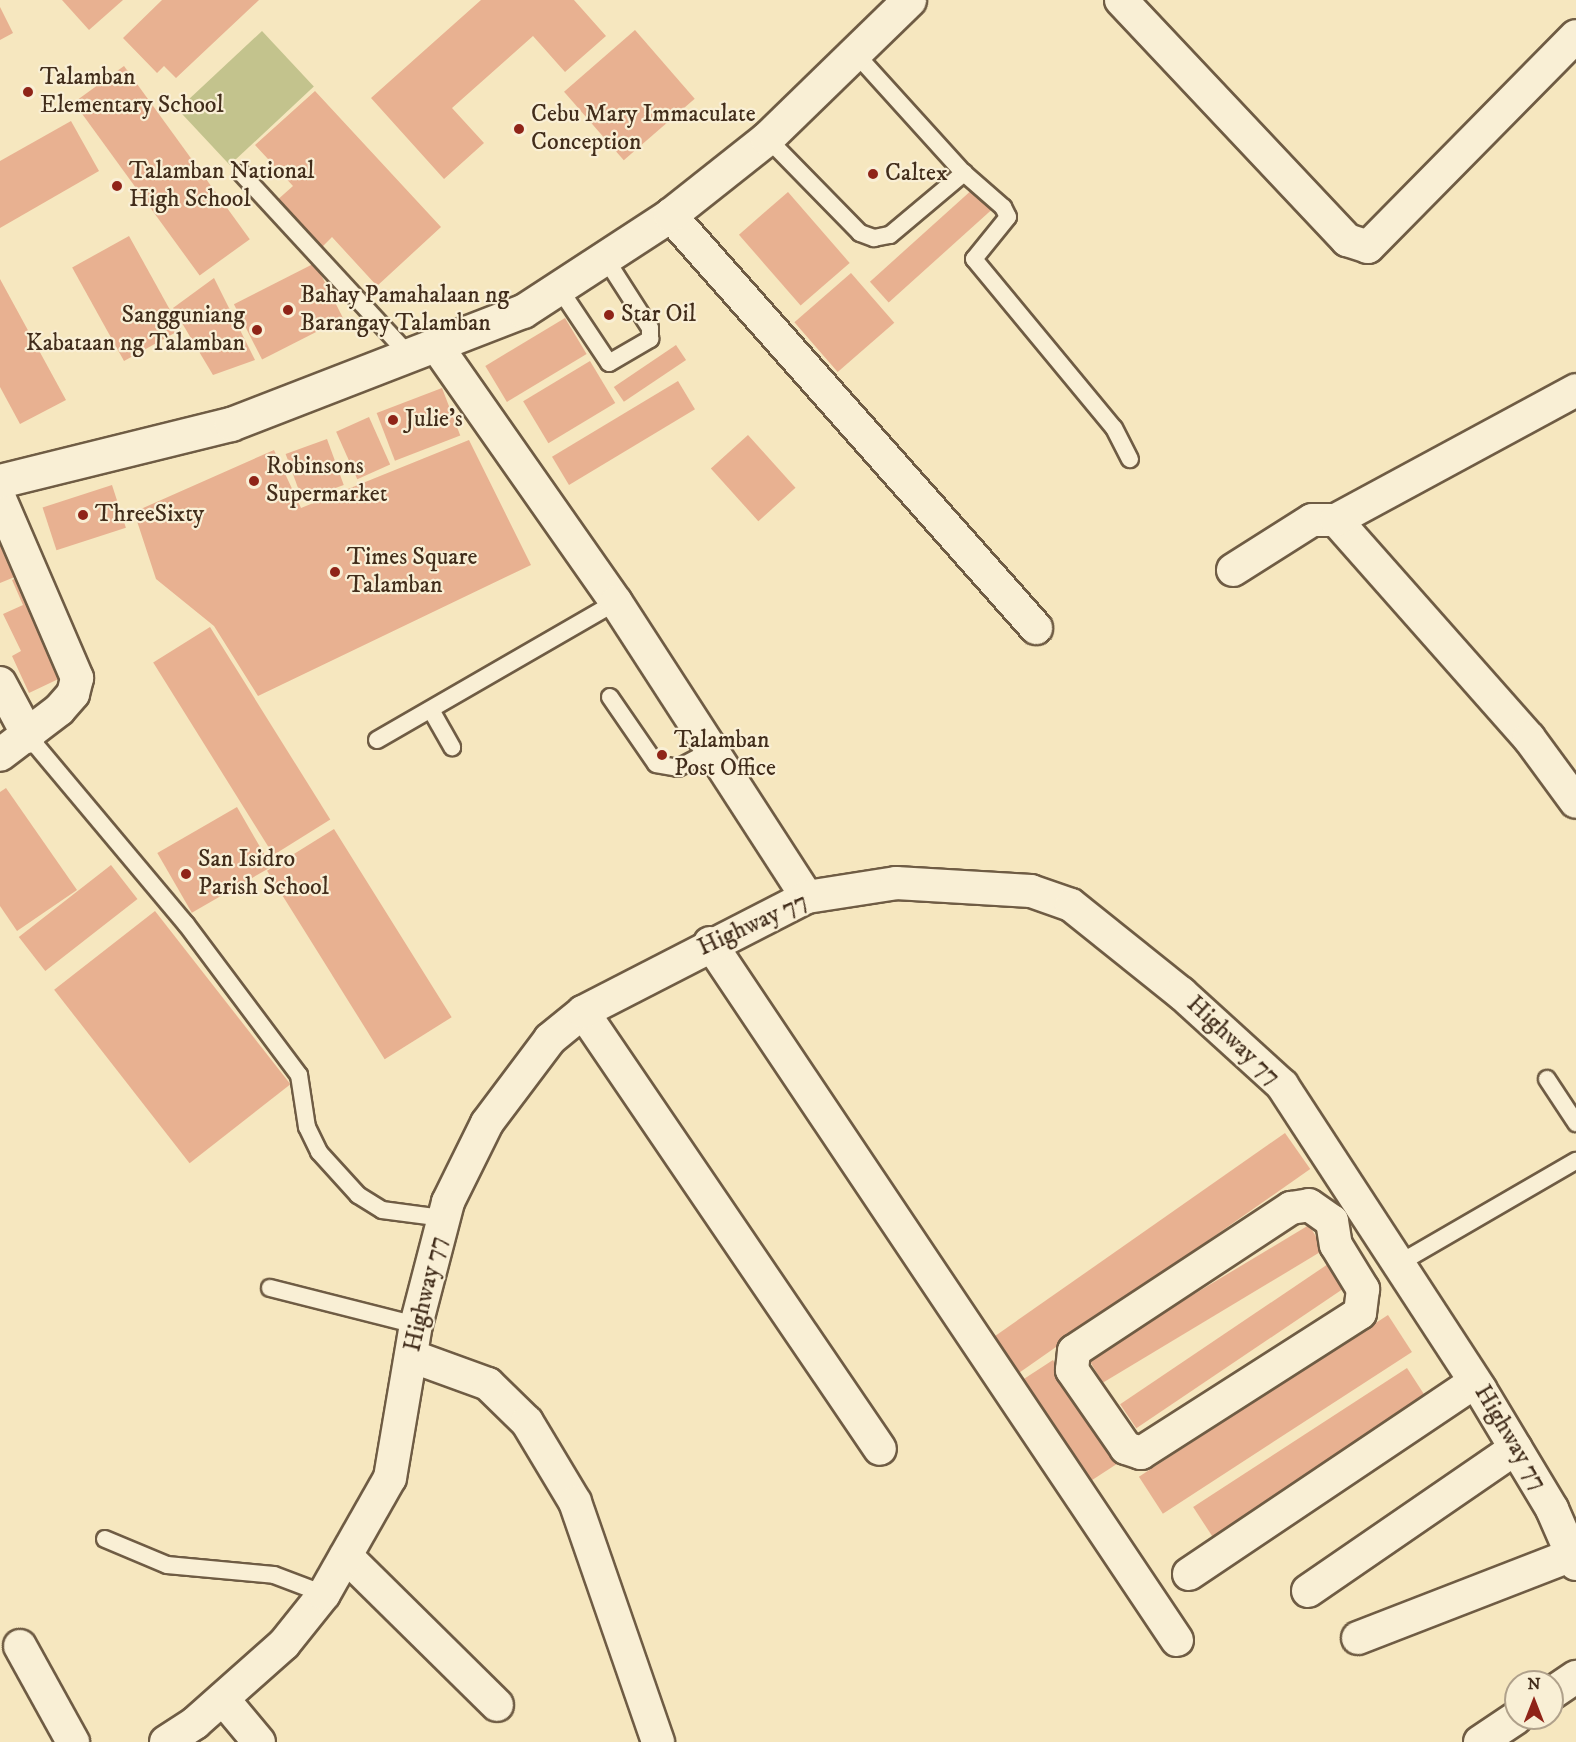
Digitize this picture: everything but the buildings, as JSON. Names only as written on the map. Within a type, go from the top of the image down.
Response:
[{"type":"main road","points":[[0,481],[166,444],[425,353],[524,311],[670,215],[767,138],[855,53],[901,2]]},
{"type":"street","points":[[1122,0],[1347,240],[1368,247],[1576,36]]},
{"type":"street","points":[[670,215],[1036,628]]},
{"type":"street","points":[[425,353],[616,602],[807,897]]},
{"type":"street","points":[[1233,570],[1312,520],[1336,520],[1572,399]]},
{"type":"street","points":[[0,499],[77,678],[73,694],[29,737],[0,755]]},
{"type":"street","points":[[1336,520],[1529,738],[1576,801]]},
{"type":"street","points":[[0,683],[29,737]]},
{"type":"street","name":"Highway 77","points":[[166,1742],[223,1699],[284,1644],[324,1594],[390,1478],[416,1325],[443,1218],[488,1123],[550,1039],[583,1012],[710,943],[807,897],[896,883],[1031,891],[1071,905],[1181,993],[1282,1085],[1360,1201],[1516,1448],[1564,1502],[1574,1559]]},
{"type":"street","points":[[710,943],[1177,1640]]},
{"type":"street","points":[[583,1012],[880,1449]]},
{"type":"street","points":[[1332,1221],[1360,1201]]},
{"type":"street","points":[[1309,1205],[1332,1221],[1336,1245],[1363,1289],[1360,1313],[1141,1453],[1126,1448],[1072,1370],[1074,1351],[1291,1208],[1309,1205]]},
{"type":"street","points":[[411,1356],[488,1384],[527,1422],[575,1502],[658,1742]]},
{"type":"street","points":[[1189,1574],[1475,1382]]},
{"type":"street","points":[[1308,1591],[1516,1448]]},
{"type":"street","points":[[346,1556],[497,1705]]},
{"type":"street","points":[[1358,1638],[1574,1559]]},
{"type":"street","points":[[20,1646],[73,1742]]},
{"type":"street","points":[[223,1699],[259,1742]]},
{"type":"street","points":[[1480,1742],[1504,1726]]},
{"type":"lane","points":[[855,53],[1008,217],[977,249],[974,260],[979,269],[1114,428],[1130,459]]},
{"type":"lane","points":[[767,138],[860,233],[874,238],[890,235],[964,172]]},
{"type":"lane","points":[[242,174],[425,353]]},
{"type":"lane","points":[[559,288],[609,363],[650,339],[650,328],[605,258]]},
{"type":"lane","points":[[377,740],[616,602]]},
{"type":"lane","points":[[610,697],[656,764],[678,768],[712,749]]},
{"type":"lane","points":[[431,710],[452,747]]},
{"type":"lane","points":[[29,737],[186,924],[299,1075],[307,1127],[319,1152],[358,1195],[382,1210],[443,1218]]},
{"type":"lane","points":[[1547,1079],[1576,1123]]},
{"type":"lane","points":[[1398,1264],[1576,1161]]},
{"type":"lane","points":[[270,1288],[416,1325]]},
{"type":"lane","points":[[105,1539],[166,1565],[274,1575],[324,1594]]},
{"type":"green space","points":[[262,31],[314,87],[230,165],[178,109]]},
{"type":"place","name":"Talamban Elementary School","points":[[28,92]]},
{"type":"place","name":"Cebu Mary Immaculate Conception","points":[[519,129]]},
{"type":"place","name":"Caltex","points":[[873,174]]},
{"type":"place","name":"Talamban National High School","points":[[117,186]]},
{"type":"place","name":"Bahay Pamahalaan ng Barangay Talamban","points":[[288,310]]},
{"type":"place","name":"Star Oil","points":[[609,315]]},
{"type":"place","name":"Sangguniang Kabataan ng Talamban","points":[[257,330]]},
{"type":"place","name":"Julie's","points":[[393,420]]},
{"type":"place","name":"Robinsons Supermarket","points":[[254,481]]},
{"type":"place","name":"ThreeSixty","points":[[83,515]]},
{"type":"place","name":"Times Square Talamban","points":[[335,572]]},
{"type":"place","name":"Talamban Post Office","points":[[662,755]]},
{"type":"place","name":"San Isidro Parish School","points":[[186,874]]}]
